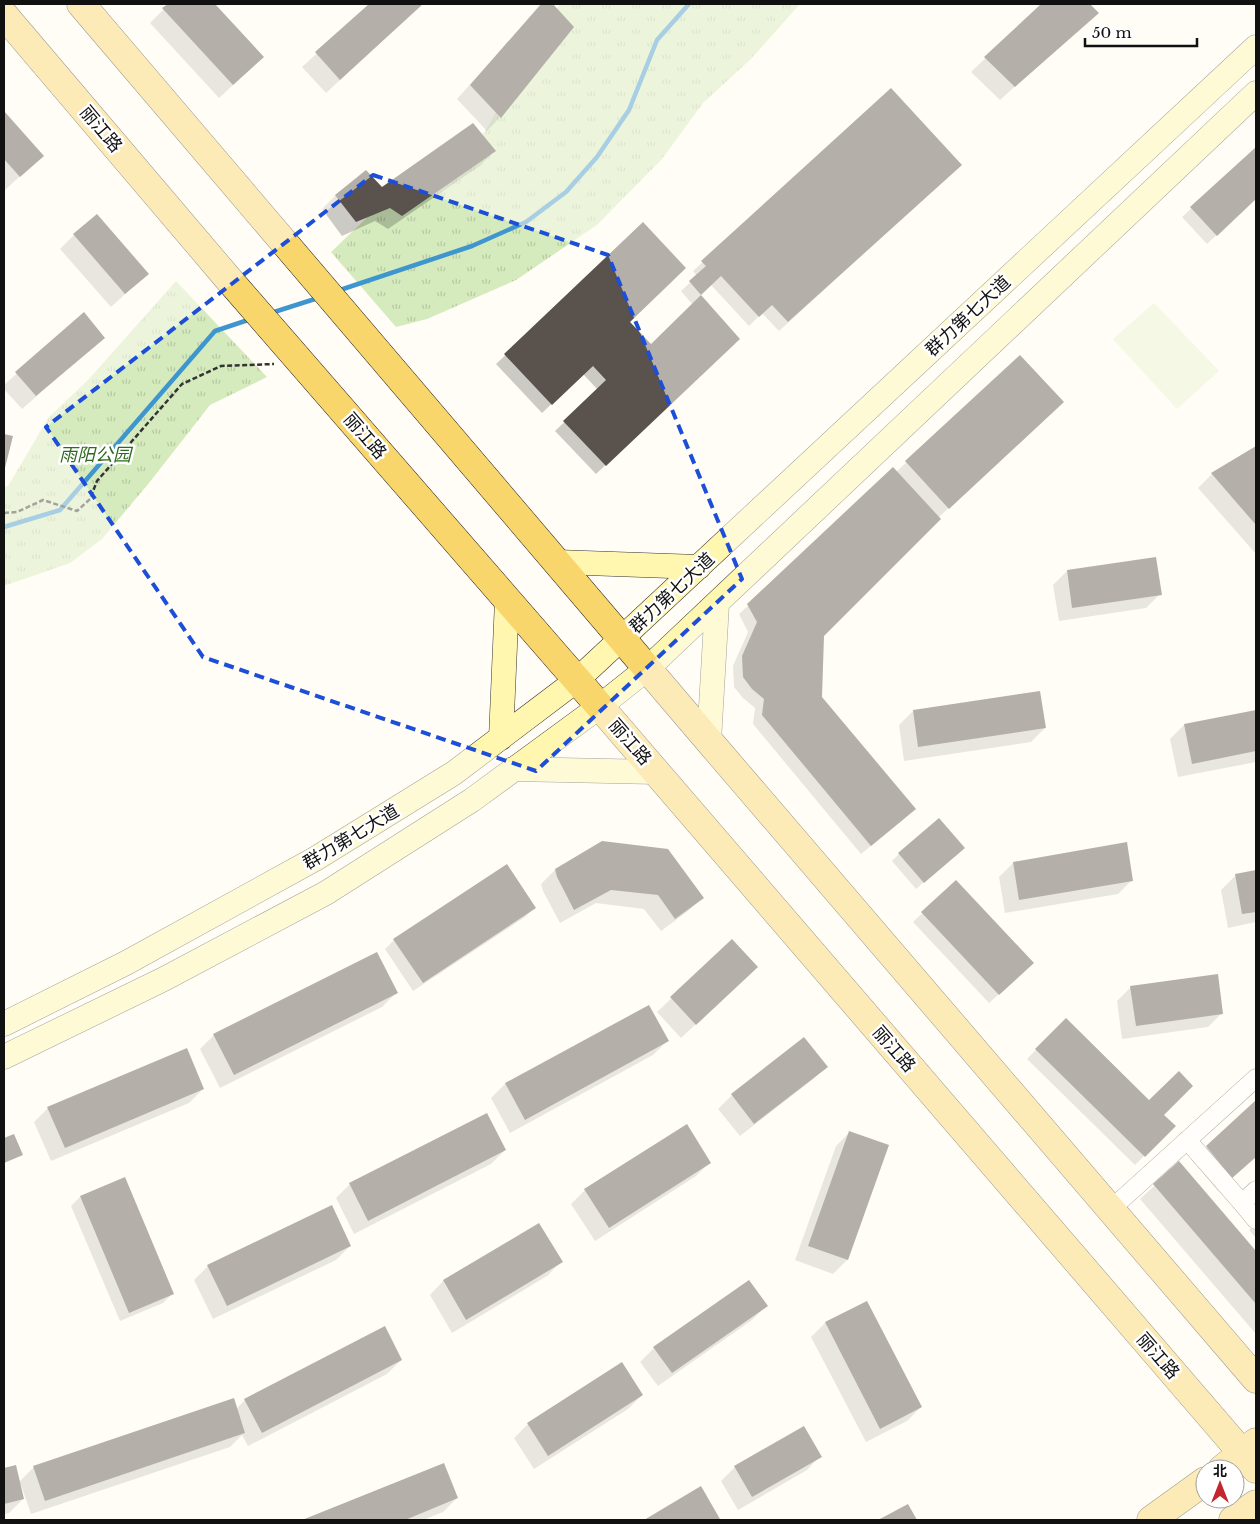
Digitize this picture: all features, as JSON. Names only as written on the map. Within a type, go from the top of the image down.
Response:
[{"type":"main road","points":[[81,4],[1256,1379]]},
{"type":"main road","name":"丽江路","points":[[4,15],[225,275],[577,680],[1244,1459]]},
{"type":"main road","name":"群力第七大道","points":[[4,1024],[126,963],[315,859],[454,773],[577,680],[700,568],[1256,47]]},
{"type":"main road","name":"群力第七大道","points":[[4,1057],[164,979],[326,894],[472,800],[599,707],[648,668],[717,604],[1256,93]]},
{"type":"main road","points":[[557,562],[700,568]]},
{"type":"main road","points":[[501,738],[506,600]]},
{"type":"main road","points":[[709,741],[717,604]]},
{"type":"main road","points":[[513,770],[656,772]]},
{"type":"main road","points":[[1151,1520],[1195,1489]]},
{"type":"main road","points":[[1233,1520],[1256,1504]]},
{"type":"street","points":[[1110,1210],[1256,1078]]},
{"type":"street","points":[[1187,1140],[1256,1220]]},
{"type":"street","points":[[1242,1203],[1256,1190]]},
{"type":"path","points":[[4,513],[18,512],[43,500],[77,510],[90,499],[97,481],[182,384],[221,366],[303,363]]},
{"type":"highlighted area","points":[[373,175],[608,255],[742,579],[536,771],[203,657],[46,427]]},
{"type":"green space","points":[[560,4],[800,4],[751,59],[703,103],[662,159],[597,225],[516,280],[427,319],[396,327],[331,252],[375,210],[484,133]]},
{"type":"green space","name":"雨阳公园","points":[[176,281],[267,377],[210,405],[102,539],[70,563],[4,586],[4,487],[8,486],[49,417],[88,380]]},
{"type":"green space","points":[[1154,303],[1219,371],[1177,409],[1113,339]]},
{"type":"building","points":[[168,4],[215,4],[264,57],[233,85],[162,8]]},
{"type":"building","points":[[369,4],[423,4],[340,80],[315,52]]},
{"type":"building","points":[[541,4],[553,4],[574,27],[501,118],[470,85]]},
{"type":"building","points":[[1041,4],[1090,4],[1099,13],[1015,87],[984,57]]},
{"type":"building","points":[[891,88],[962,165],[788,322],[772,305],[759,317],[721,276],[701,295],[689,281],[706,266],[701,261]]},
{"type":"building","points":[[4,111],[44,156],[20,177],[4,159]]},
{"type":"building","points":[[473,123],[496,151],[402,216],[390,208],[356,222],[335,195],[366,170],[382,187]]},
{"type":"building","points":[[1256,147],[1256,199],[1217,236],[1190,207]]},
{"type":"building","points":[[97,214],[149,274],[125,294],[73,234]]},
{"type":"building","points":[[643,222],[686,268],[630,322],[651,344],[701,295],[740,339],[606,466],[563,421],[606,380],[593,366],[552,405],[504,354]]},
{"type":"building","points":[[84,312],[105,338],[36,396],[15,372]]},
{"type":"building","points":[[1020,355],[1064,402],[949,509],[905,461]]},
{"type":"building","points":[[4,434],[13,436],[4,472]]},
{"type":"building","points":[[1256,446],[1256,525],[1211,473]]},
{"type":"building","points":[[893,467],[941,519],[824,636],[822,697],[916,809],[871,846],[762,715],[764,699],[752,689],[743,677],[742,656],[757,622],[747,604]]},
{"type":"building","points":[[1156,557],[1162,595],[1072,608],[1067,570]]},
{"type":"building","points":[[1040,691],[1046,728],[918,747],[913,710]]},
{"type":"building","points":[[1256,710],[1256,751],[1192,764],[1184,724]]},
{"type":"building","points":[[939,818],[965,848],[924,883],[898,853]]},
{"type":"building","points":[[602,841],[668,849],[704,898],[675,919],[658,895],[611,890],[574,910],[557,877],[555,869]]},
{"type":"building","points":[[1127,842],[1133,881],[1019,900],[1013,862]]},
{"type":"building","points":[[507,864],[536,908],[423,983],[393,939]]},
{"type":"building","points":[[1256,870],[1256,912],[1242,914],[1235,874]]},
{"type":"building","points":[[956,880],[1034,963],[999,995],[921,912]]},
{"type":"building","points":[[732,939],[758,967],[696,1025],[670,997]]},
{"type":"building","points":[[377,952],[398,993],[234,1075],[213,1034]]},
{"type":"building","points":[[1218,974],[1223,1014],[1136,1026],[1130,986]]},
{"type":"building","points":[[649,1005],[669,1041],[525,1120],[505,1083]]},
{"type":"building","points":[[1066,1018],[1149,1100],[1179,1071],[1193,1086],[1164,1115],[1176,1126],[1145,1157],[1035,1049]]},
{"type":"building","points":[[804,1037],[828,1067],[754,1124],[731,1094]]},
{"type":"building","points":[[187,1048],[204,1089],[65,1148],[47,1107]]},
{"type":"building","points":[[1256,1100],[1256,1157],[1232,1178],[1206,1146]]},
{"type":"building","points":[[487,1113],[506,1150],[368,1221],[349,1183]]},
{"type":"building","points":[[687,1124],[711,1163],[609,1228],[584,1189]]},
{"type":"building","points":[[849,1131],[889,1145],[848,1260],[808,1246]]},
{"type":"building","points":[[14,1134],[23,1155],[4,1163],[4,1138]]},
{"type":"building","points":[[1179,1161],[1256,1251],[1256,1304],[1153,1184]]},
{"type":"building","points":[[125,1177],[174,1294],[129,1313],[80,1196]]},
{"type":"building","points":[[332,1205],[351,1246],[227,1306],[207,1265]]},
{"type":"building","points":[[539,1223],[563,1262],[466,1320],[443,1280]]},
{"type":"building","points":[[749,1280],[768,1306],[672,1373],[653,1347]]},
{"type":"building","points":[[867,1301],[922,1407],[880,1429],[825,1322]]},
{"type":"building","points":[[385,1326],[402,1360],[262,1433],[244,1399]]},
{"type":"building","points":[[622,1362],[643,1395],[548,1456],[527,1423]]},
{"type":"building","points":[[234,1398],[245,1433],[45,1501],[33,1466]]},
{"type":"building","points":[[804,1426],[822,1457],[752,1497],[734,1466]]},
{"type":"building","points":[[444,1463],[458,1498],[405,1520],[302,1520]]},
{"type":"building","points":[[16,1465],[24,1499],[4,1504],[4,1468]]},
{"type":"building","points":[[701,1486],[720,1519],[644,1520]]},
{"type":"building","points":[[908,1504],[917,1520],[878,1520]]},
{"type":"waterway","points":[[337,291],[472,246],[526,222],[566,192],[597,157],[629,110],[657,40],[689,4]]},
{"type":"waterway","points":[[271,313],[318,298]]},
{"type":"waterway","points":[[4,527],[60,510],[215,331],[251,319]]}]
